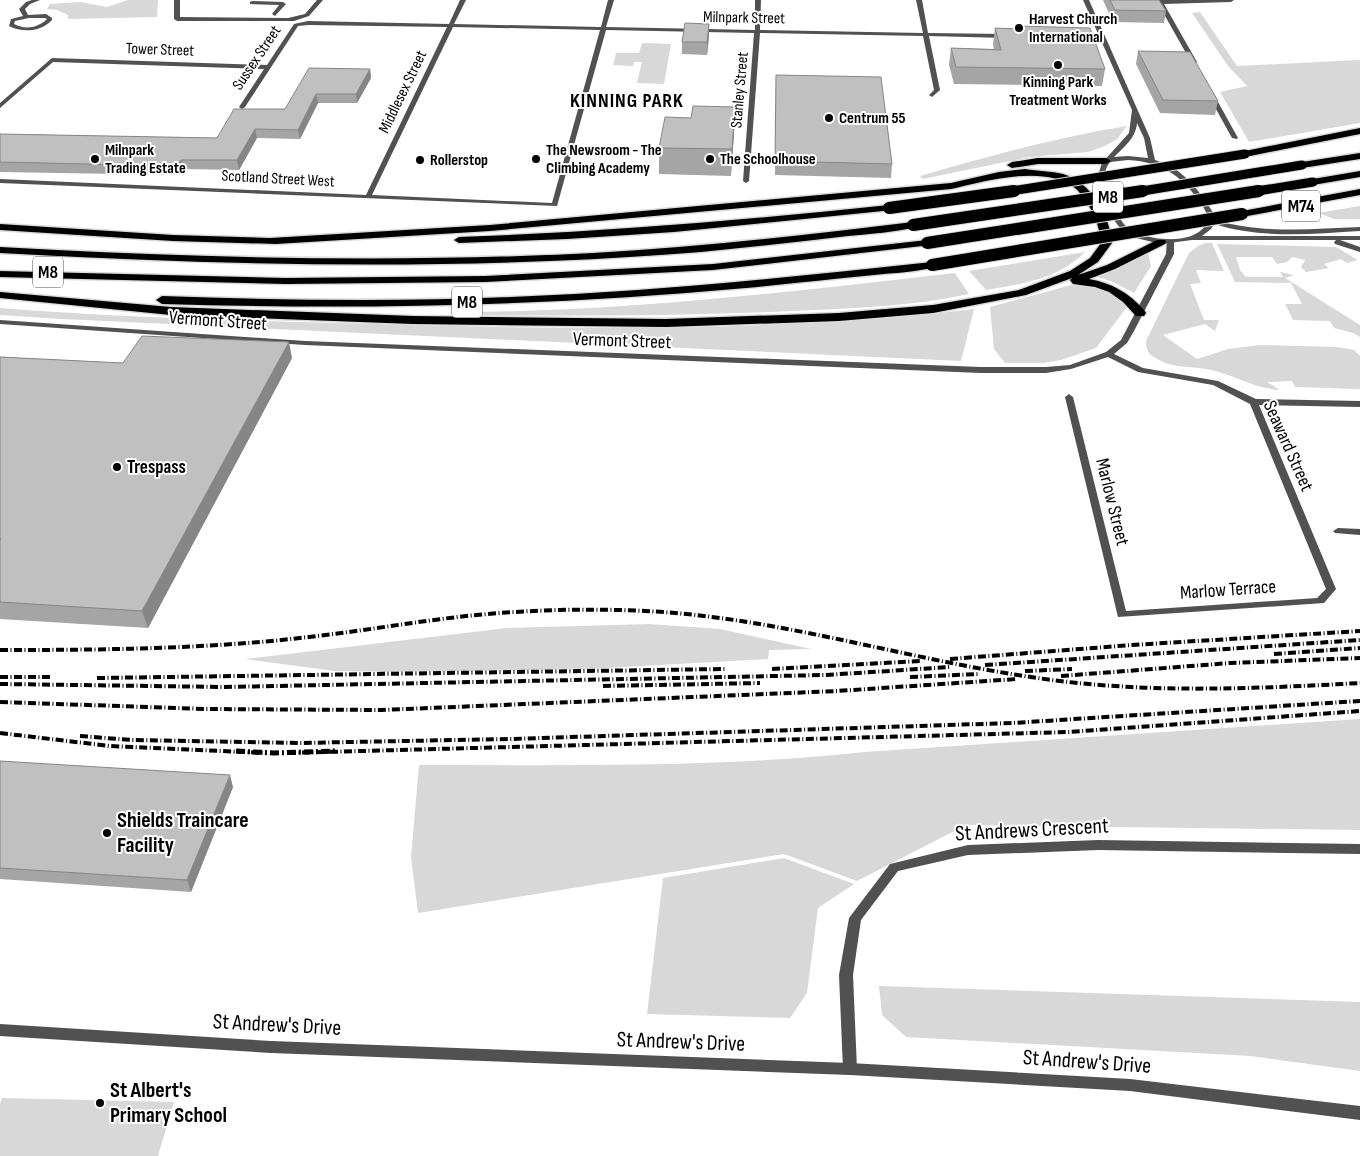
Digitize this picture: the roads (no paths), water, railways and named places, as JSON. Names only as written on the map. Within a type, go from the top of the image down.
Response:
[{"type":"highway","name":"M8","points":[[0,227],[173,238],[396,241],[554,237],[725,226],[889,208],[1035,188],[1358,134]]},
{"type":"highway","name":"M8","points":[[0,250],[200,261],[358,262],[593,256],[785,241],[913,225],[1040,208],[1360,156]]},
{"type":"highway","name":"M8","points":[[267,240],[490,228],[851,194],[915,185],[1038,161],[1108,161]]},
{"type":"highway","points":[[851,194],[951,186],[999,175],[1025,172],[1062,178],[1079,186],[1094,206],[1106,232],[1107,243],[1094,260],[1084,267],[1040,288]]},
{"type":"highway","name":"M8","points":[[0,268],[95,276],[286,281],[485,279],[713,266],[927,243],[1044,226],[1360,174]]},
{"type":"highway","name":"M8","points":[[0,294],[227,302],[406,303],[508,301],[623,295],[738,286],[932,265],[1242,214],[1360,192]]},
{"type":"highway","name":"M74","points":[[1242,214],[1360,197]]},
{"type":"highway","points":[[0,294],[171,310],[412,320],[666,323],[839,317],[933,310],[1070,282],[1111,267],[1165,241]]},
{"type":"highway","points":[[0,274],[95,276]]},
{"type":"highway","points":[[1070,282],[1095,283],[1109,287],[1128,299],[1140,313]]},
{"type":"street","points":[[26,16],[22,12],[24,6],[37,0]]},
{"type":"street","name":"Milnpark Street","points":[[177,0],[176,18],[1015,37]]},
{"type":"street","name":"Sussex Street","points":[[242,107],[296,22],[311,14],[320,0]]},
{"type":"street","name":"Middlesex Street","points":[[368,197],[463,0]]},
{"type":"street","points":[[604,28],[611,0]]},
{"type":"street","name":"Stanley Street","points":[[746,181],[758,32],[758,0]]},
{"type":"street","points":[[918,0],[937,90],[932,95]]},
{"type":"street","points":[[1086,0],[1147,138],[1152,162]]},
{"type":"street","points":[[1195,66],[1160,1],[1232,0]]},
{"type":"street","points":[[240,19],[253,2],[283,4],[275,14]]},
{"type":"street","points":[[41,15],[50,19],[47,24],[30,28],[17,28],[11,25],[13,20],[26,16],[41,15]]},
{"type":"street","name":"Scotland Street West","points":[[0,181],[555,205],[604,28]]},
{"type":"street","points":[[1074,38],[1102,39]]},
{"type":"street","name":"Tower Street","points":[[0,106],[52,60],[266,67]]},
{"type":"street","points":[[1208,89],[1236,138]]},
{"type":"street","points":[[1134,111],[1133,132],[1101,172],[1102,188],[1120,223],[1134,233],[1165,241],[1190,238],[1325,240],[1360,238]]},
{"type":"street","points":[[1108,161],[1133,158],[1152,162],[1182,176],[1196,190],[1211,214],[1212,221],[1206,231],[1190,238]]},
{"type":"street","points":[[1212,221],[1241,230],[1319,231],[1360,229]]},
{"type":"street","points":[[1325,240],[1346,244],[1360,250]]},
{"type":"street","name":"Vermont Street","points":[[0,322],[305,343],[576,356],[1014,371],[1071,367],[1109,354],[1124,340],[1170,254],[1165,241]]},
{"type":"street","name":"Seaward Street","points":[[1109,354],[1141,370],[1214,383],[1254,402],[1331,588]]},
{"type":"street","name":"Marlow Street","points":[[1069,397],[1122,615]]},
{"type":"street","points":[[1254,402],[1360,404]]},
{"type":"street","points":[[1338,531],[1360,532]]},
{"type":"street","name":"Marlow Terrace","points":[[1122,615],[1320,601],[1331,588]]},
{"type":"street","name":"St Andrews Crescent","points":[[850,1069],[846,975],[855,918],[894,867],[977,850],[1098,846],[1360,849]]},
{"type":"street","name":"St Andrew's Drive","points":[[0,1030],[280,1047],[850,1069],[1130,1085],[1360,1113]]},
{"type":"railway","points":[[0,650],[116,649],[232,644],[309,637],[488,614],[555,610],[623,610],[694,615],[742,621],[982,669],[1072,682],[1113,686],[1195,689],[1360,683]]},
{"type":"railway","points":[[950,659],[1132,645],[1360,631]]},
{"type":"railway","points":[[985,665],[1360,640]]},
{"type":"railway","points":[[1274,654],[1360,648]]},
{"type":"railway","points":[[1061,676],[1230,663],[1360,658]]},
{"type":"railway","points":[[772,669],[920,661]]},
{"type":"railway","points":[[0,684],[225,687],[826,675],[950,667]]},
{"type":"railway","points":[[97,678],[725,669]]},
{"type":"railway","points":[[1025,671],[1072,669]]},
{"type":"railway","points":[[910,677],[980,674]]},
{"type":"railway","points":[[0,677],[52,677]]},
{"type":"railway","points":[[0,702],[205,709],[381,710],[837,691],[1017,679]]},
{"type":"railway","points":[[603,686],[760,683]]},
{"type":"railway","points":[[80,736],[132,740],[298,743],[510,739],[1012,723],[1360,701]]},
{"type":"railway","points":[[288,753],[1069,732],[1360,711]]},
{"type":"railway","points":[[0,733],[110,746],[265,753]]},
{"type":"railway","points":[[236,751],[274,753],[335,751]]},
{"type":"place","name":"Harvest Church International","points":[[1019,28]]},
{"type":"place","name":"Kinning Park Treatment Works","points":[[1058,65]]},
{"type":"place","name":"Centrum 55","points":[[829,118]]},
{"type":"place","name":"Milnpark Trading Estate","points":[[95,159]]},
{"type":"place","name":"The Newsroom - The Climbing Academy","points":[[536,159]]},
{"type":"place","name":"The Schoolhouse","points":[[710,159]]},
{"type":"place","name":"Rollerstop","points":[[420,160]]},
{"type":"place","name":"Trespass","points":[[117,467]]},
{"type":"place","name":"Shields Traincare Facility","points":[[107,833]]},
{"type":"place","name":"St Albert's Primary School","points":[[100,1103]]},
{"type":"district","name":"KINNING PARK","points":[[627,101]]}]
